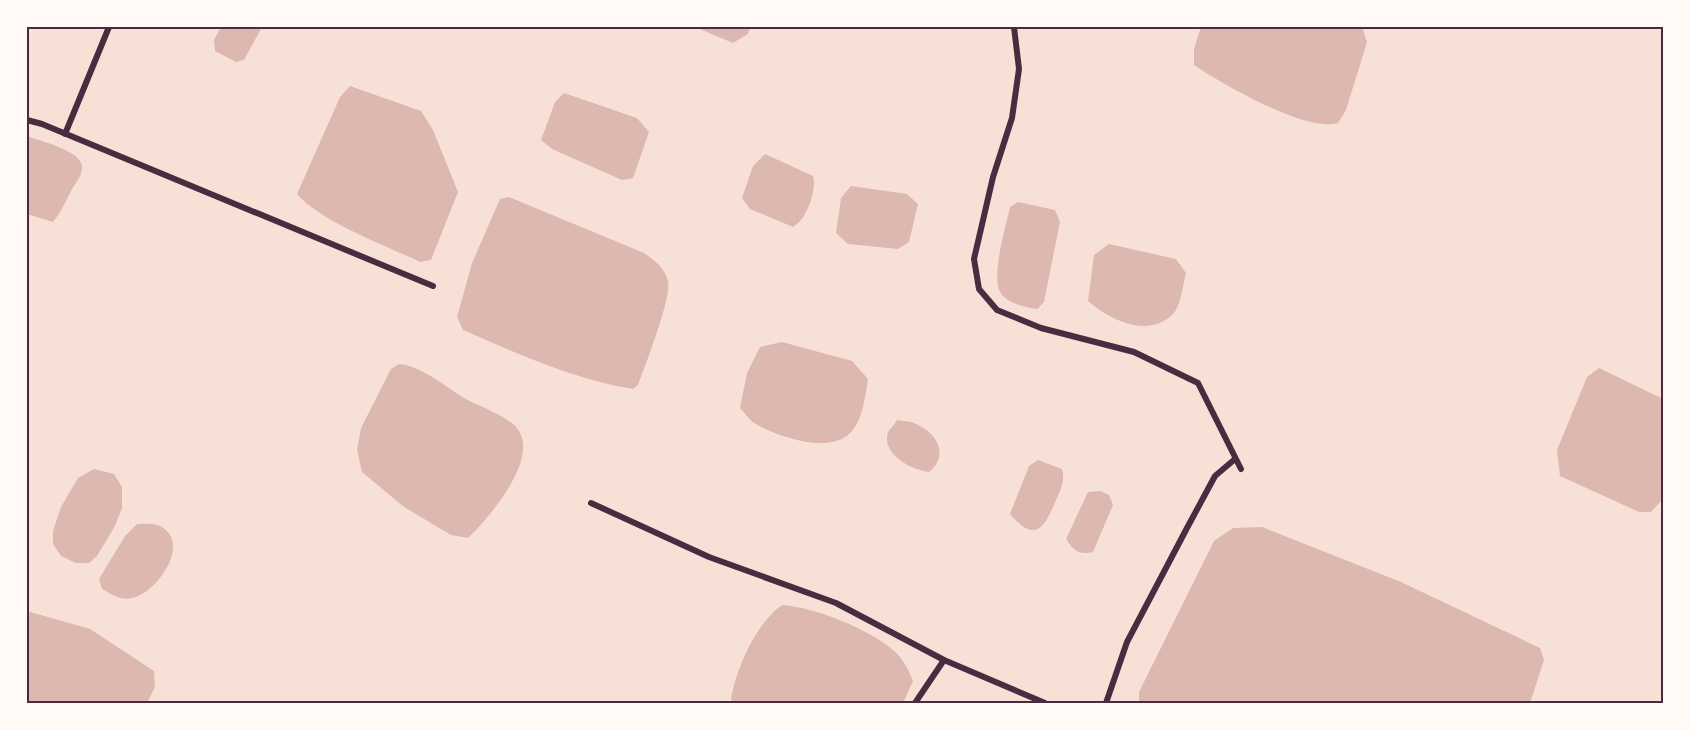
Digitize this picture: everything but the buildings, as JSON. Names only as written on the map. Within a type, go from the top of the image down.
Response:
[{"type":"street","points":[[65,134],[109,27]]},
{"type":"street","points":[[1014,27],[1019,69],[1012,118],[993,177],[974,259],[979,290],[997,310],[1041,328],[1134,351],[1198,383],[1241,469]]},
{"type":"street","points":[[27,120],[433,286]]},
{"type":"street","points":[[1106,703],[1127,642],[1187,528],[1215,476],[1235,459]]},
{"type":"street","points":[[591,503],[709,557],[836,603],[944,660],[1045,703]]},
{"type":"street","points":[[915,703],[944,660]]},
{"type":"shaded area","points":[[221,27],[262,27],[244,60],[236,62],[215,51],[214,40]]},
{"type":"shaded area","points":[[695,27],[750,27],[748,34],[733,43]]},
{"type":"shaded area","points":[[1201,27],[1362,27],[1367,42],[1346,110],[1338,123],[1324,124],[1306,121],[1286,114],[1244,94],[1194,65],[1194,49]]},
{"type":"shaded area","points":[[350,86],[421,111],[433,130],[458,192],[431,260],[420,262],[354,232],[321,214],[297,194],[340,97]]},
{"type":"shaded area","points":[[564,93],[637,118],[649,132],[633,178],[622,180],[552,149],[541,140],[555,102]]},
{"type":"shaded area","points":[[27,136],[69,152],[81,162],[80,176],[53,222],[27,214]]},
{"type":"shaded area","points":[[765,154],[813,176],[814,189],[810,204],[803,218],[793,227],[750,209],[742,198],[753,166]]},
{"type":"shaded area","points":[[851,186],[907,194],[918,204],[909,242],[898,249],[848,244],[836,233],[841,198]]},
{"type":"shaded area","points":[[509,197],[644,253],[662,268],[668,281],[666,301],[652,348],[638,385],[633,389],[567,372],[525,357],[463,330],[457,317],[472,263],[500,199]]},
{"type":"shaded area","points":[[1018,202],[1055,210],[1060,222],[1044,302],[1037,309],[1009,301],[998,288],[998,266],[1002,240],[1010,207]]},
{"type":"shaded area","points":[[1109,244],[1176,259],[1186,273],[1180,300],[1173,314],[1163,321],[1141,326],[1107,315],[1088,301],[1094,255]]},
{"type":"shaded area","points":[[782,342],[852,361],[868,379],[860,416],[848,435],[827,443],[789,438],[754,423],[740,408],[747,373],[760,347]]},
{"type":"shaded area","points":[[399,364],[424,372],[464,398],[502,417],[513,424],[521,436],[523,451],[511,484],[501,500],[468,538],[451,535],[404,507],[362,472],[357,450],[361,428],[391,369]]},
{"type":"shaded area","points":[[1599,368],[1663,399],[1663,499],[1651,512],[1639,512],[1560,476],[1557,450],[1587,377]]},
{"type":"shaded area","points":[[897,420],[924,428],[935,439],[939,459],[929,472],[907,465],[889,448],[888,432]]},
{"type":"shaded area","points":[[1038,460],[1062,469],[1063,483],[1045,522],[1036,530],[1030,530],[1024,528],[1010,514],[1029,466]]},
{"type":"shaded area","points":[[94,469],[114,474],[122,487],[122,508],[115,526],[97,556],[89,563],[76,563],[61,556],[53,544],[53,531],[61,507],[78,478]]},
{"type":"shaded area","points":[[1100,491],[1109,495],[1113,505],[1093,552],[1080,552],[1074,549],[1066,539],[1088,492]]},
{"type":"shaded area","points":[[137,524],[160,526],[169,534],[173,544],[172,555],[160,578],[151,587],[132,598],[120,598],[102,589],[99,579],[125,536]]},
{"type":"shaded area","points":[[1262,527],[1401,582],[1540,648],[1544,660],[1530,703],[1139,703],[1139,692],[1214,541],[1233,528]]},
{"type":"shaded area","points":[[782,605],[809,610],[840,620],[870,634],[893,650],[905,664],[913,681],[903,703],[733,703],[731,699],[742,661],[764,623]]},
{"type":"shaded area","points":[[27,611],[90,629],[154,671],[155,687],[147,703],[27,703]]}]
